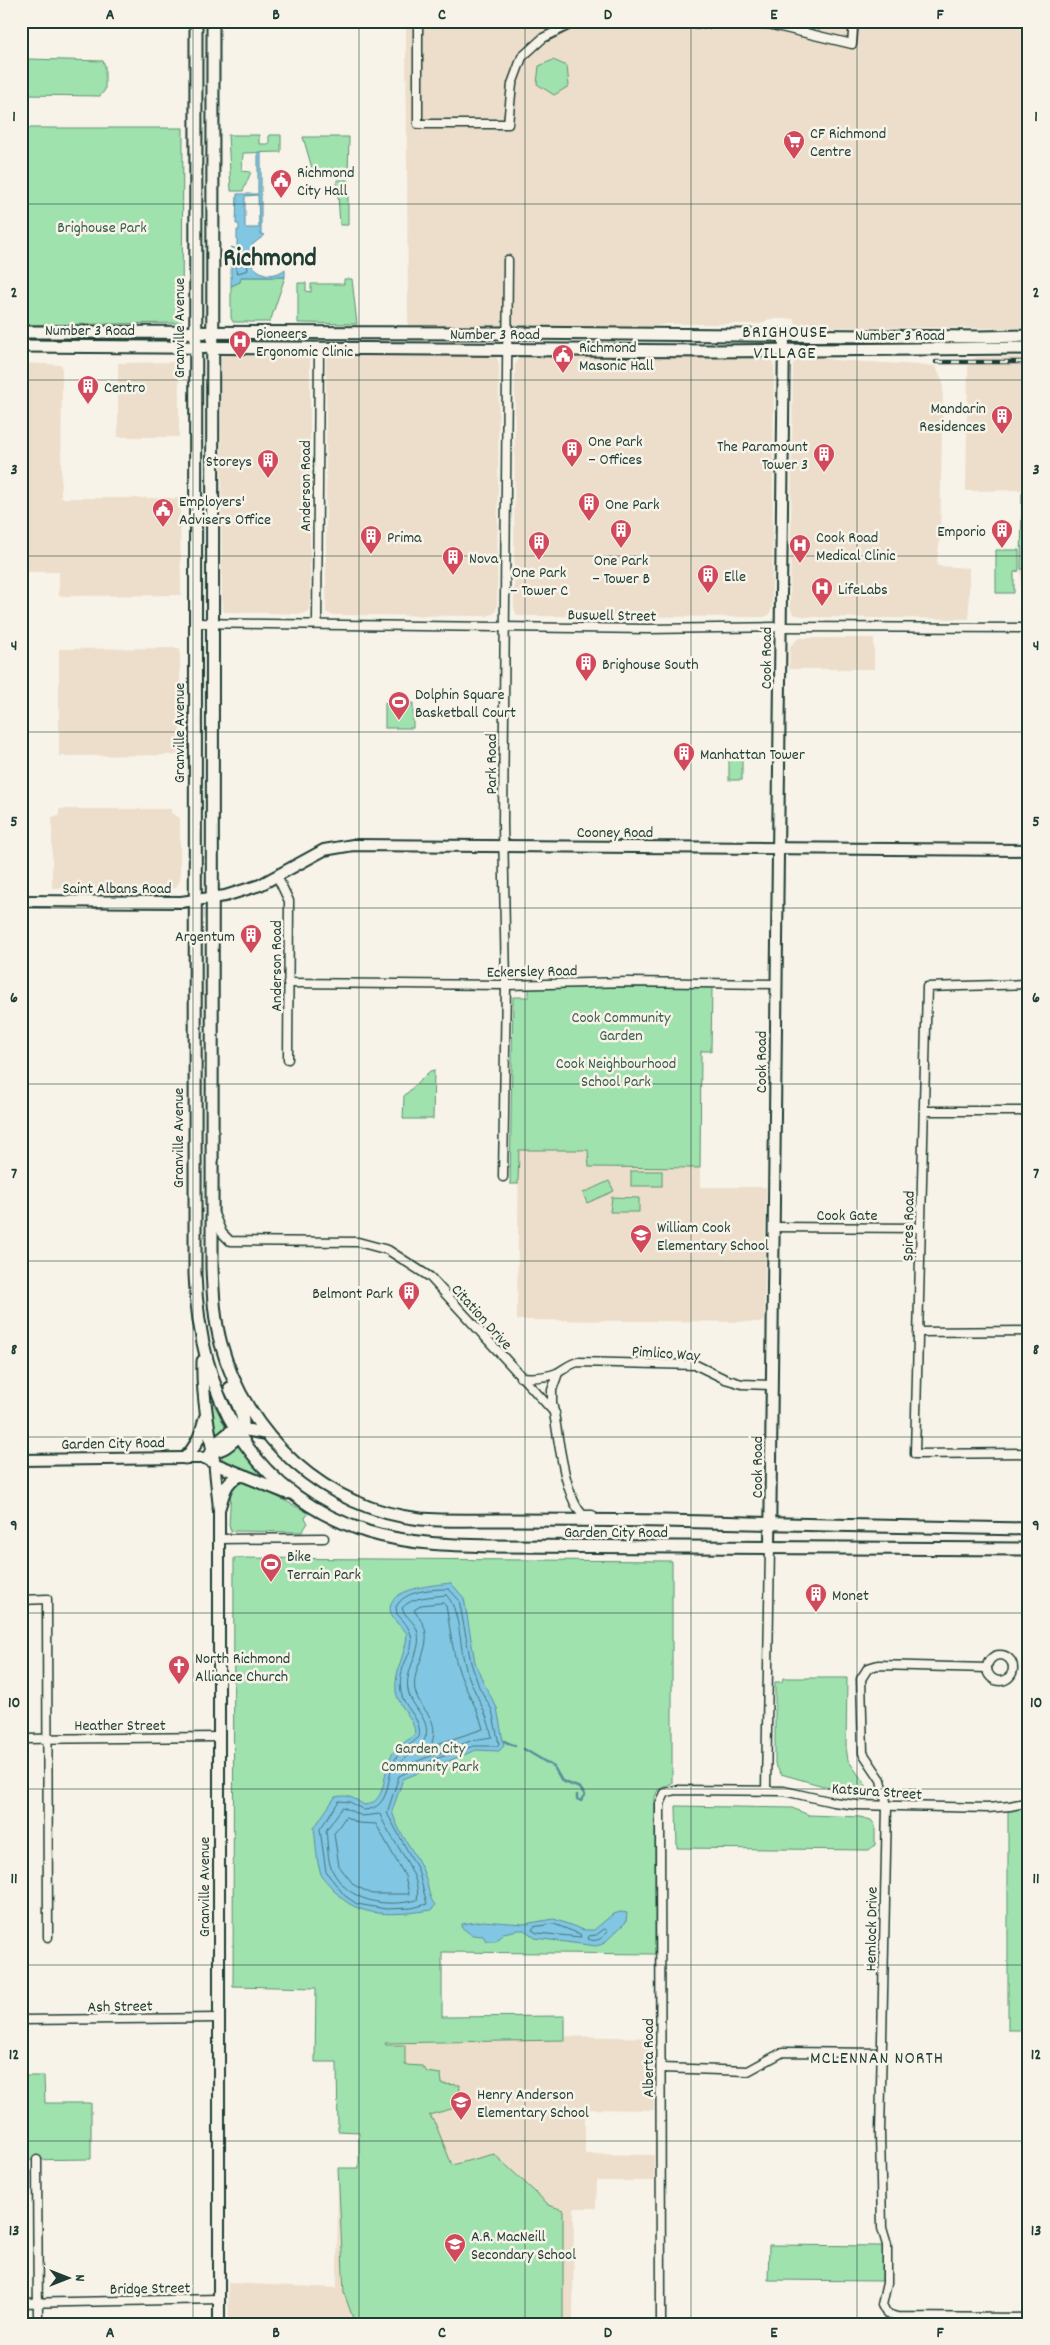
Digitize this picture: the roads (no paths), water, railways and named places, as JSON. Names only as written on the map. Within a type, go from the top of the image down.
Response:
[{"type":"main road","name":"Granville Avenue","points":[[196,21],[194,332],[196,1307],[204,1354],[220,1399],[239,1431]]},
{"type":"main road","name":"Granville Avenue","points":[[213,21],[212,1275],[220,1342],[238,1390],[264,1432]]},
{"type":"main road","name":"Number 3 Road","points":[[21,332],[1029,336]]},
{"type":"main road","name":"Number 3 Road","points":[[21,346],[784,351],[1029,348]]},
{"type":"main road","points":[[220,1342],[218,1358],[243,1414],[239,1431]]},
{"type":"main road","points":[[204,1354],[202,1377],[209,1455]]},
{"type":"main road","points":[[185,1458],[194,1449],[200,1438],[206,1414]]},
{"type":"main road","points":[[209,1455],[219,1441],[239,1431],[264,1432]]},
{"type":"main road","name":"Garden City Road","points":[[239,1431],[264,1467],[302,1500],[324,1513],[367,1531],[424,1543],[500,1546],[1029,1549]]},
{"type":"main road","name":"Garden City Road","points":[[264,1432],[286,1456],[309,1476],[358,1502],[400,1515],[450,1520],[1029,1529]]},
{"type":"main road","points":[[215,1464],[302,1500]]},
{"type":"main road","points":[[219,1508],[226,1485],[235,1477],[243,1475]]},
{"type":"street","points":[[418,21],[418,124],[508,124],[512,84],[522,57],[543,38],[575,22],[768,24],[852,44],[854,21]]},
{"type":"street","name":"Park Road","points":[[503,1177],[506,985],[504,845],[509,349],[508,260]]},
{"type":"street","name":"Cook Road","points":[[766,1790],[784,335]]},
{"type":"street","name":"Anderson Road","points":[[317,624],[319,348]]},
{"type":"street","name":"Buswell Street","points":[[194,623],[648,629],[780,627],[1029,628]]},
{"type":"street","name":"Cooney Road","points":[[212,898],[241,892],[277,876],[324,850],[341,846],[692,846],[778,850],[1029,850]]},
{"type":"street","name":"Anderson Road","points":[[277,876],[289,901],[288,1059]]},
{"type":"street","name":"Saint Albans Road","points":[[21,902],[194,901],[212,898]]},
{"type":"street","name":"Eckersley Road","points":[[288,983],[506,985],[628,982],[776,984]]},
{"type":"street","name":"Spires Road","points":[[1029,984],[927,987],[915,1454],[1029,1453]]},
{"type":"street","points":[[925,1110],[1029,1110]]},
{"type":"street","name":"Citation Drive","points":[[212,1207],[222,1233],[230,1241],[358,1242],[397,1255],[430,1277],[555,1413]]},
{"type":"street","name":"Cook Gate","points":[[774,1227],[920,1228]]},
{"type":"street","points":[[919,1332],[1029,1331]]},
{"type":"street","name":"Pimlico Way","points":[[520,1377],[537,1378],[558,1372],[578,1362],[696,1365],[724,1379],[737,1383],[771,1385]]},
{"type":"street","points":[[558,1372],[552,1390],[555,1413],[570,1492],[577,1510],[583,1515],[654,1516],[666,1522]]},
{"type":"street","name":"Garden City Road","points":[[21,1460],[185,1458],[209,1455]]},
{"type":"street","name":"Granville Avenue","points":[[209,1455],[215,1464],[219,1508],[219,2324]]},
{"type":"street","points":[[219,1539],[324,1538]]},
{"type":"street","points":[[21,1600],[47,1599],[48,1936]]},
{"type":"street","name":"Hemlock Drive","points":[[987,1668],[878,1665],[868,1668],[861,1679],[863,1753],[880,1780],[887,1806],[882,2053],[882,2219],[887,2246],[887,2283],[882,2305],[888,2314],[897,2317],[1029,2318]]},
{"type":"street","name":"Heather Street","points":[[21,1739],[219,1737]]},
{"type":"street","name":"Katsura Street","points":[[665,1793],[674,1790],[766,1790],[797,1793],[833,1802],[887,1806],[988,1808],[1029,1802]]},
{"type":"street","name":"Alberta Road","points":[[661,2324],[660,1804],[665,1793]]},
{"type":"street","name":"Ash Street","points":[[21,2020],[220,2018]]},
{"type":"street","points":[[661,2068],[748,2070],[783,2052],[882,2053]]},
{"type":"street","points":[[37,2160],[38,2324]]},
{"type":"street","name":"Bridge Street","points":[[21,2303],[219,2299]]},
{"type":"water","points":[[258,152],[261,152],[261,234],[265,235],[253,244],[250,261],[257,270],[270,275],[285,269],[285,277],[241,277],[240,282],[231,286],[231,247],[237,249],[237,230],[239,230],[239,224],[236,224],[237,194],[258,194]],"holes":[[[258,195],[259,228],[245,228],[245,196]]]},
{"type":"water","points":[[451,1583],[464,1598],[475,1662],[497,1708],[504,1746],[499,1751],[476,1750],[403,1779],[392,1811],[399,1828],[423,1870],[435,1905],[432,1910],[405,1913],[391,1914],[365,1911],[343,1899],[322,1876],[318,1863],[314,1828],[335,1797],[351,1797],[364,1805],[372,1803],[377,1799],[381,1793],[391,1756],[415,1734],[412,1723],[396,1692],[398,1669],[405,1648],[407,1634],[393,1618],[390,1607],[394,1599],[411,1590]]},
{"type":"water","points":[[627,1913],[626,1922],[603,1944],[596,1946],[535,1938],[525,1930],[503,1933],[496,1941],[486,1941],[483,1936],[472,1935],[461,1927],[462,1924],[483,1921],[524,1924],[554,1919],[584,1930],[594,1930],[613,1914]]},
{"type":"waterway","points":[[504,1741],[515,1746]]},
{"type":"waterway","points":[[524,1749],[554,1767],[562,1781],[580,1788],[585,1795],[581,1801],[577,1799],[577,1795]]},
{"type":"railway","points":[[936,362],[1029,362]]},
{"type":"place","name":"CF Richmond Centre","points":[[794,160]]},
{"type":"place","name":"Richmond City Hall","points":[[281,199]]},
{"type":"place","name":"Pioneers Ergonomic Clinic","points":[[240,360]]},
{"type":"place","name":"Richmond Masonic Hall","points":[[563,374]]},
{"type":"place","name":"Centro","points":[[88,405]]},
{"type":"place","name":"Mandarin Residences","points":[[1002,435]]},
{"type":"place","name":"One Park – Offices","points":[[572,468]]},
{"type":"place","name":"The Paramount Tower 3","points":[[824,473]]},
{"type":"place","name":"Storeys","points":[[268,479]]},
{"type":"place","name":"One Park","points":[[589,522]]},
{"type":"place","name":"Employers' Advisers Office","points":[[163,528]]},
{"type":"place","name":"One Park – Tower B","points":[[621,549]]},
{"type":"place","name":"Emporio","points":[[1002,549]]},
{"type":"place","name":"Prima","points":[[371,555]]},
{"type":"place","name":"One Park – Tower C","points":[[539,561]]},
{"type":"place","name":"Cook Road Medical Clinic","points":[[800,564]]},
{"type":"place","name":"Nova","points":[[453,576]]},
{"type":"place","name":"Elle","points":[[708,594]]},
{"type":"place","name":"LifeLabs","points":[[822,607]]},
{"type":"place","name":"Brighouse South","points":[[586,682]]},
{"type":"place","name":"Dolphin Square Basketball Court","points":[[399,721]]},
{"type":"place","name":"Manhattan Tower","points":[[684,772]]},
{"type":"place","name":"Argentum","points":[[251,954]]},
{"type":"place","name":"William Cook Elementary School","points":[[641,1254]]},
{"type":"place","name":"Belmont Park","points":[[409,1311]]},
{"type":"place","name":"Bike Terrain Park","points":[[271,1583]]},
{"type":"place","name":"Monet","points":[[816,1613]]},
{"type":"place","name":"North Richmond Alliance Church","points":[[179,1685]]},
{"type":"place","name":"Henry Anderson Elementary School","points":[[461,2121]]},
{"type":"place","name":"A.R. MacNeill Secondary School","points":[[455,2263]]},
{"type":"district","name":"Richmond","points":[[270,256]]},
{"type":"district","name":"BRIGHOUSE VILLAGE","points":[[785,341]]},
{"type":"district","name":"MCLENNAN NORTH","points":[[877,2057]]},
{"type":"park label","name":"Brighouse Park","points":[[102,226]]},
{"type":"park label","name":"Cook Community Garden","points":[[621,1025]]},
{"type":"park label","name":"Cook Neighbourhood School Park","points":[[616,1071]]},
{"type":"park label","name":"Garden City Community Park","points":[[430,1756]]}]
